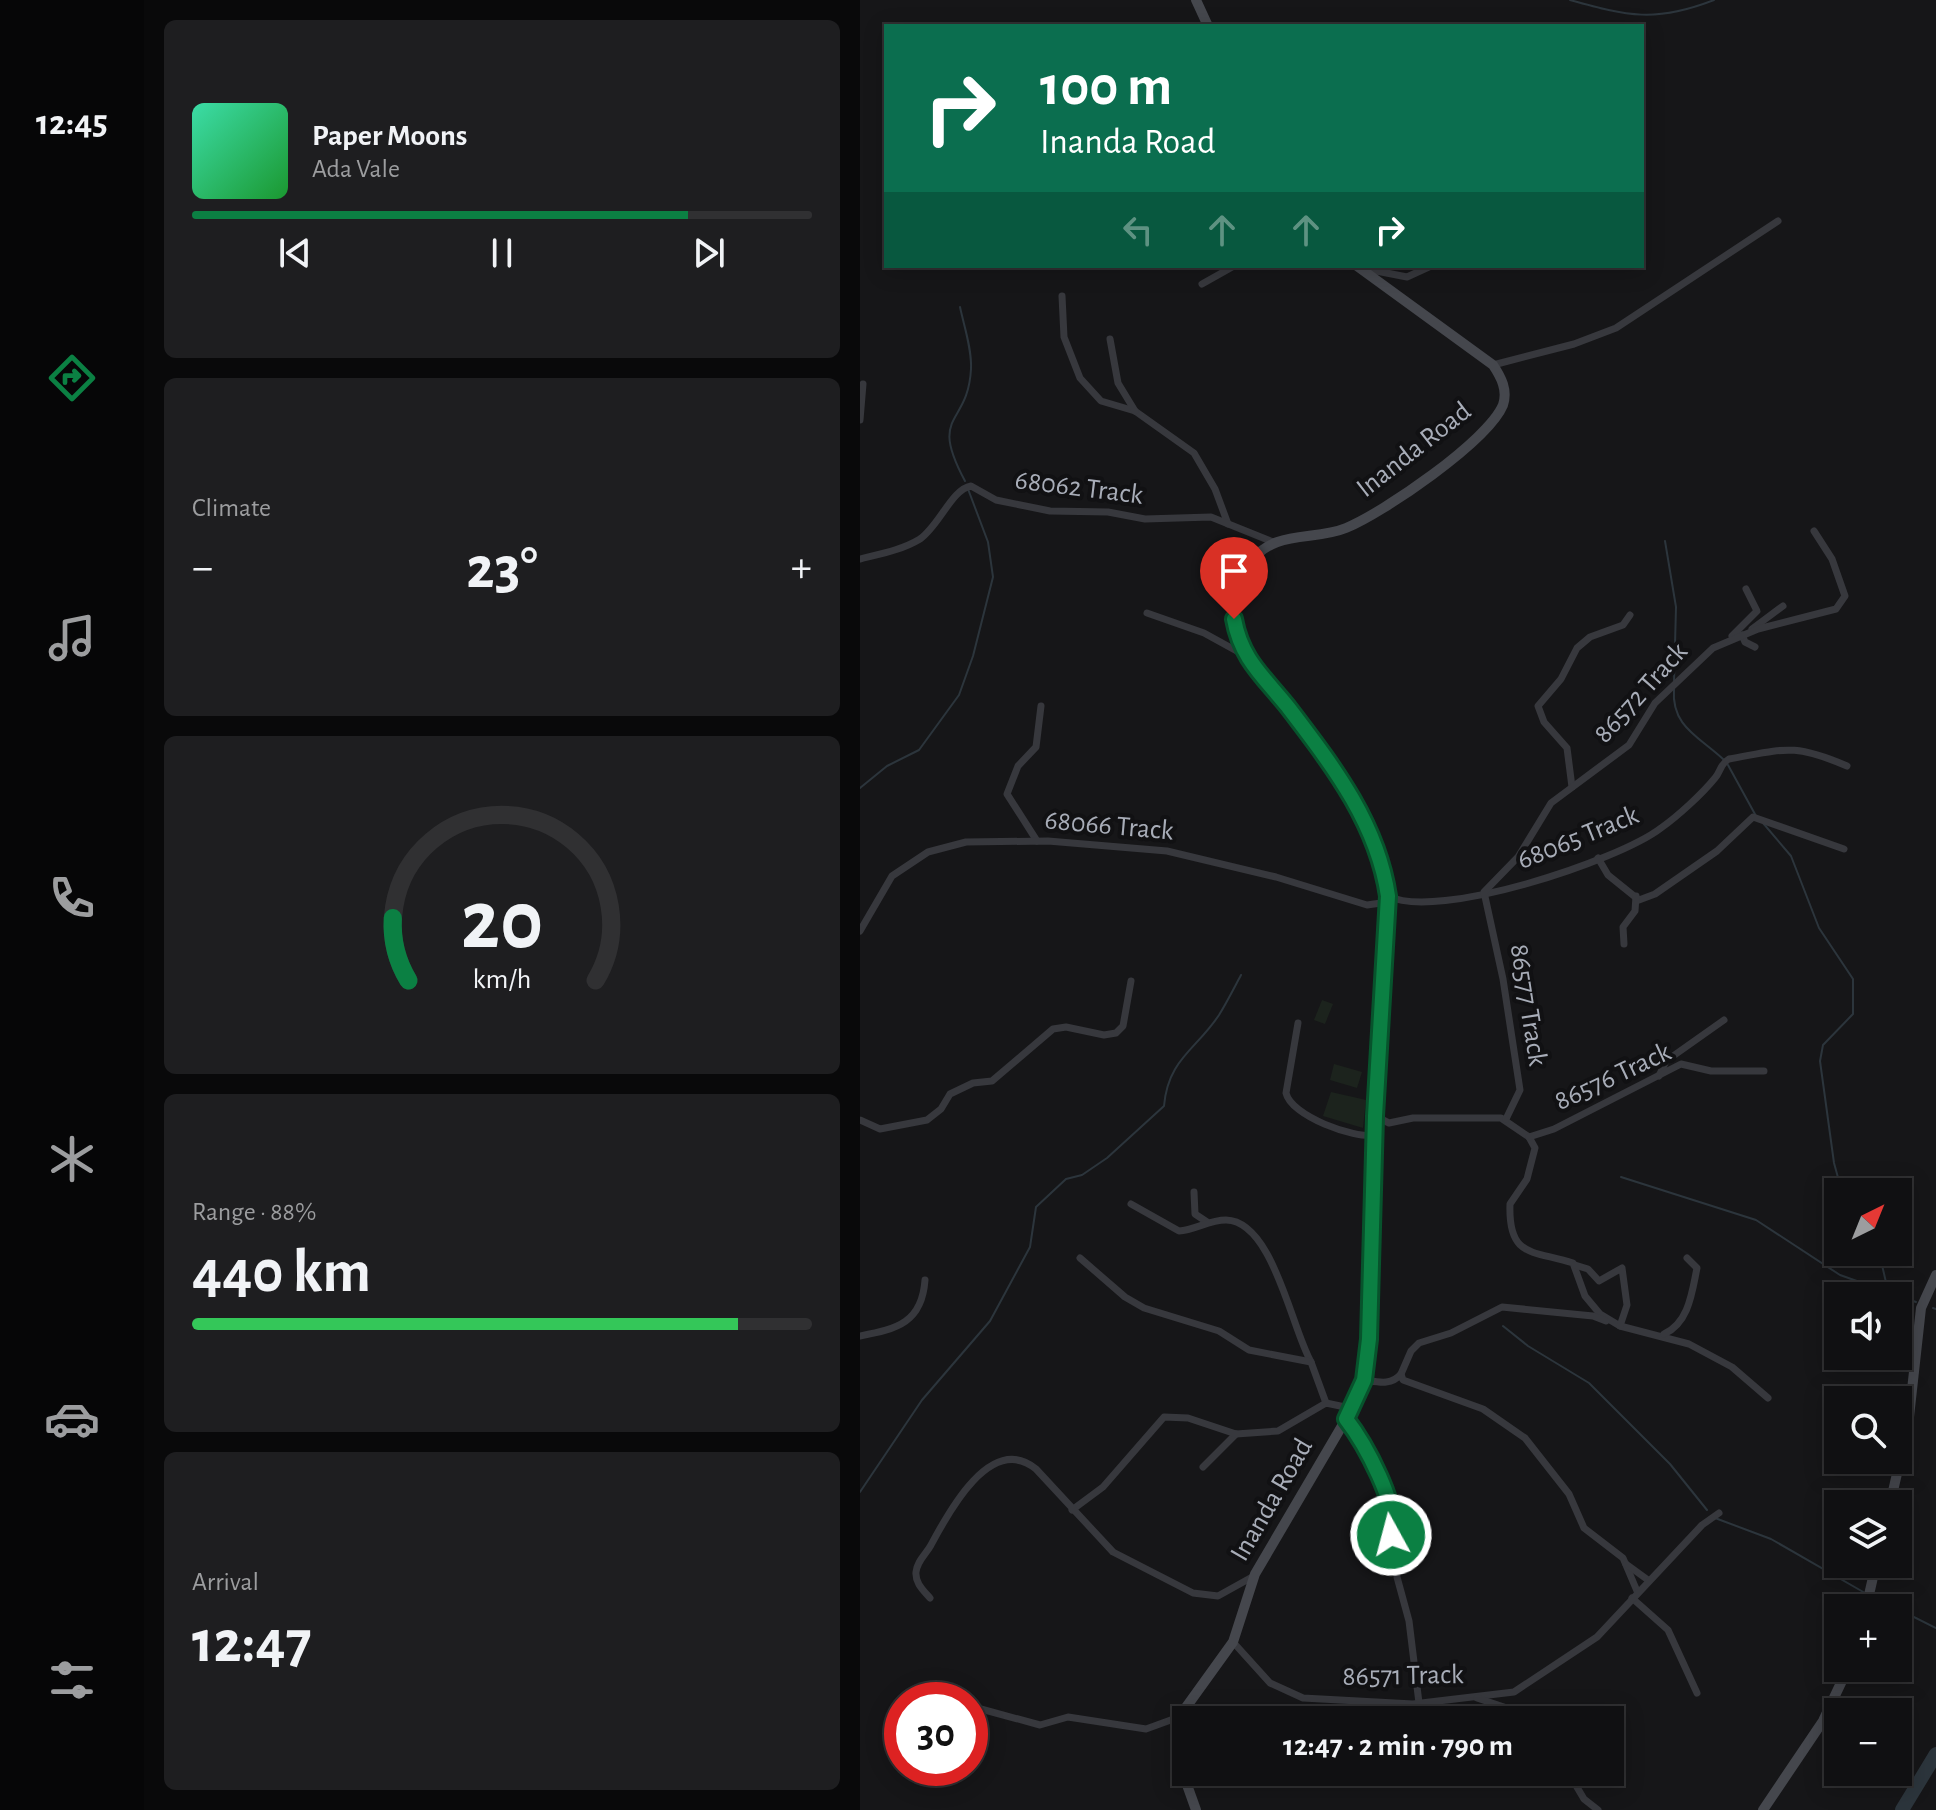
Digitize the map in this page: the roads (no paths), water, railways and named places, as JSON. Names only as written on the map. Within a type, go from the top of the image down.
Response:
[{"type":"street","points":[[1196,0],[1207,24]]},
{"type":"street","points":[[1359,268],[1493,365],[1574,344],[1616,328],[1778,221]]},
{"type":"street","points":[[1202,284],[1230,268]]},
{"type":"street","points":[[1363,268],[1407,277],[1427,268]]},
{"type":"street","points":[[1062,296],[1064,337],[1080,378],[1101,401],[1135,411],[1194,453],[1215,489],[1228,524]]},
{"type":"street","points":[[1110,339],[1118,383],[1135,411]]},
{"type":"street","name":"Inanda Road","points":[[1187,1706],[1233,1642],[1255,1574],[1346,1419],[1364,1380],[1388,899],[1379,852],[1346,786],[1244,655],[1234,619],[1239,591],[1252,560],[1273,542],[1343,530],[1395,501],[1474,438],[1502,405],[1505,390],[1493,365]]},
{"type":"street","points":[[860,420],[863,384]]},
{"type":"street","name":"68062 Track","points":[[860,559],[898,549],[920,538],[939,520],[957,492],[967,486],[996,500],[1050,511],[1108,512],[1145,519],[1201,516],[1273,542]]},
{"type":"street","name":"86572 Track","points":[[1483,896],[1485,889],[1518,857],[1551,803],[1629,745],[1663,695],[1699,660],[1727,640],[1836,609],[1845,596],[1832,559],[1814,531]]},
{"type":"street","points":[[1727,640],[1757,611],[1746,589]]},
{"type":"street","points":[[1755,647],[1742,636],[1783,606]]},
{"type":"street","points":[[1147,613],[1204,633],[1244,655]]},
{"type":"street","points":[[1572,787],[1567,748],[1544,722],[1538,706],[1561,679],[1577,648],[1590,637],[1623,625],[1630,615]]},
{"type":"street","points":[[1037,841],[1007,794],[1018,766],[1036,747],[1041,706]]},
{"type":"street","name":"68065 Track","points":[[1388,899],[1414,904],[1483,896],[1598,858],[1661,829],[1706,787],[1729,759],[1769,754],[1788,747],[1813,752],[1847,766]]},
{"type":"street","points":[[1598,858],[1608,875],[1645,899],[1717,851],[1753,817],[1844,849]]},
{"type":"street","name":"68066 Track","points":[[860,931],[892,876],[928,852],[966,842],[1037,841],[1167,851],[1276,877],[1367,905],[1388,899]]},
{"type":"street","name":"86577 Track","points":[[1483,896],[1492,916],[1520,1090],[1506,1119]]},
{"type":"street","points":[[1624,944],[1623,927],[1635,911],[1636,896]]},
{"type":"street","points":[[860,1120],[880,1129],[927,1120],[941,1109],[950,1094],[973,1083],[992,1081],[1046,1032],[1066,1027],[1109,1035],[1122,1030],[1131,981]]},
{"type":"street","points":[[1659,1076],[1666,1061],[1724,1020]]},
{"type":"street","points":[[1298,1023],[1287,1096],[1297,1110],[1315,1119],[1365,1137],[1375,1135]]},
{"type":"street","name":"86576 Track","points":[[1529,1137],[1681,1064],[1711,1071],[1764,1071]]},
{"type":"street","points":[[1375,1116],[1389,1123],[1413,1118],[1506,1119],[1529,1137],[1535,1148],[1530,1170],[1510,1204],[1513,1235],[1529,1254],[1588,1269],[1599,1281],[1622,1268],[1627,1305],[1617,1324]]},
{"type":"street","points":[[1194,1192],[1195,1214],[1207,1222]]},
{"type":"street","points":[[1131,1204],[1175,1230],[1228,1220],[1244,1224],[1266,1250],[1326,1403]]},
{"type":"street","points":[[1080,1258],[1136,1303],[1219,1331],[1249,1350],[1311,1362]]},
{"type":"street","points":[[1662,1334],[1675,1327],[1691,1299],[1697,1268],[1687,1258]]},
{"type":"street","points":[[1575,1265],[1588,1303],[1617,1324]]},
{"type":"street","points":[[1893,1490],[1908,1426],[1921,1308],[1936,1275]]},
{"type":"street","points":[[860,1336],[892,1328],[917,1311],[923,1302],[925,1280]]},
{"type":"street","points":[[1364,1380],[1382,1383],[1401,1374],[1419,1343],[1451,1333],[1502,1307],[1593,1316],[1662,1334],[1732,1367],[1768,1398]]},
{"type":"street","points":[[1401,1374],[1403,1380],[1483,1409],[1513,1427],[1536,1449],[1565,1488],[1584,1528],[1621,1556],[1635,1595],[1668,1630],[1697,1693]]},
{"type":"street","points":[[1072,1510],[1103,1487],[1164,1417],[1188,1418],[1236,1434],[1278,1431],[1326,1403],[1345,1407],[1354,1403]]},
{"type":"street","points":[[1346,1419],[1361,1441],[1391,1504],[1397,1577],[1409,1621],[1419,1703]]},
{"type":"street","points":[[1203,1467],[1236,1434]]},
{"type":"street","points":[[930,1598],[919,1584],[917,1568],[962,1492],[998,1464],[1026,1461],[1113,1552],[1193,1593],[1218,1596],[1252,1580],[1255,1574]]},
{"type":"street","name":"86571 Track","points":[[1233,1642],[1270,1683],[1291,1694],[1319,1700],[1419,1703],[1514,1692],[1597,1637],[1707,1520],[1719,1513]]},
{"type":"street","points":[[1626,1564],[1648,1580]]},
{"type":"street","points":[[1763,1810],[1823,1721],[1841,1682]]},
{"type":"street","points":[[1475,1697],[1502,1706]]},
{"type":"street","points":[[988,1711],[1040,1725],[1068,1717],[1146,1729],[1172,1720]]},
{"type":"street","points":[[1187,1786],[1196,1810]]},
{"type":"street","points":[[1576,1786],[1584,1799],[1598,1810]]},
{"type":"waterway","points":[[1570,0],[1642,15],[1675,12],[1714,0]]},
{"type":"waterway","points":[[960,307],[971,369],[964,401],[950,431],[950,443],[965,481]]},
{"type":"waterway","points":[[860,788],[887,766],[919,750],[959,695],[973,656],[993,577],[988,542],[968,489]]},
{"type":"waterway","points":[[1665,541],[1676,607],[1674,682]]},
{"type":"waterway","points":[[1674,689],[1674,702],[1682,722],[1724,760]]},
{"type":"waterway","points":[[1728,765],[1756,816]]},
{"type":"waterway","points":[[1763,823],[1791,856],[1819,928],[1853,979],[1853,1014],[1823,1045],[1820,1061],[1838,1178]]},
{"type":"waterway","points":[[860,1492],[922,1400],[990,1321],[1030,1247],[1036,1207],[1066,1179],[1082,1175],[1107,1158],[1164,1106],[1177,1066],[1219,1015],[1241,975]]},
{"type":"waterway","points":[[1621,1177],[1756,1220],[1840,1275],[1916,1302]]},
{"type":"waterway","points":[[1882,1266],[1886,1282]]},
{"type":"waterway","points":[[1503,1326],[1528,1346],[1589,1383],[1670,1464],[1707,1510]]},
{"type":"waterway","points":[[1715,1518],[1771,1539],[1865,1593]]},
{"type":"waterway","points":[[1912,1616],[1936,1628]]},
{"type":"waterway","points":[[1902,1810],[1936,1754]]}]
